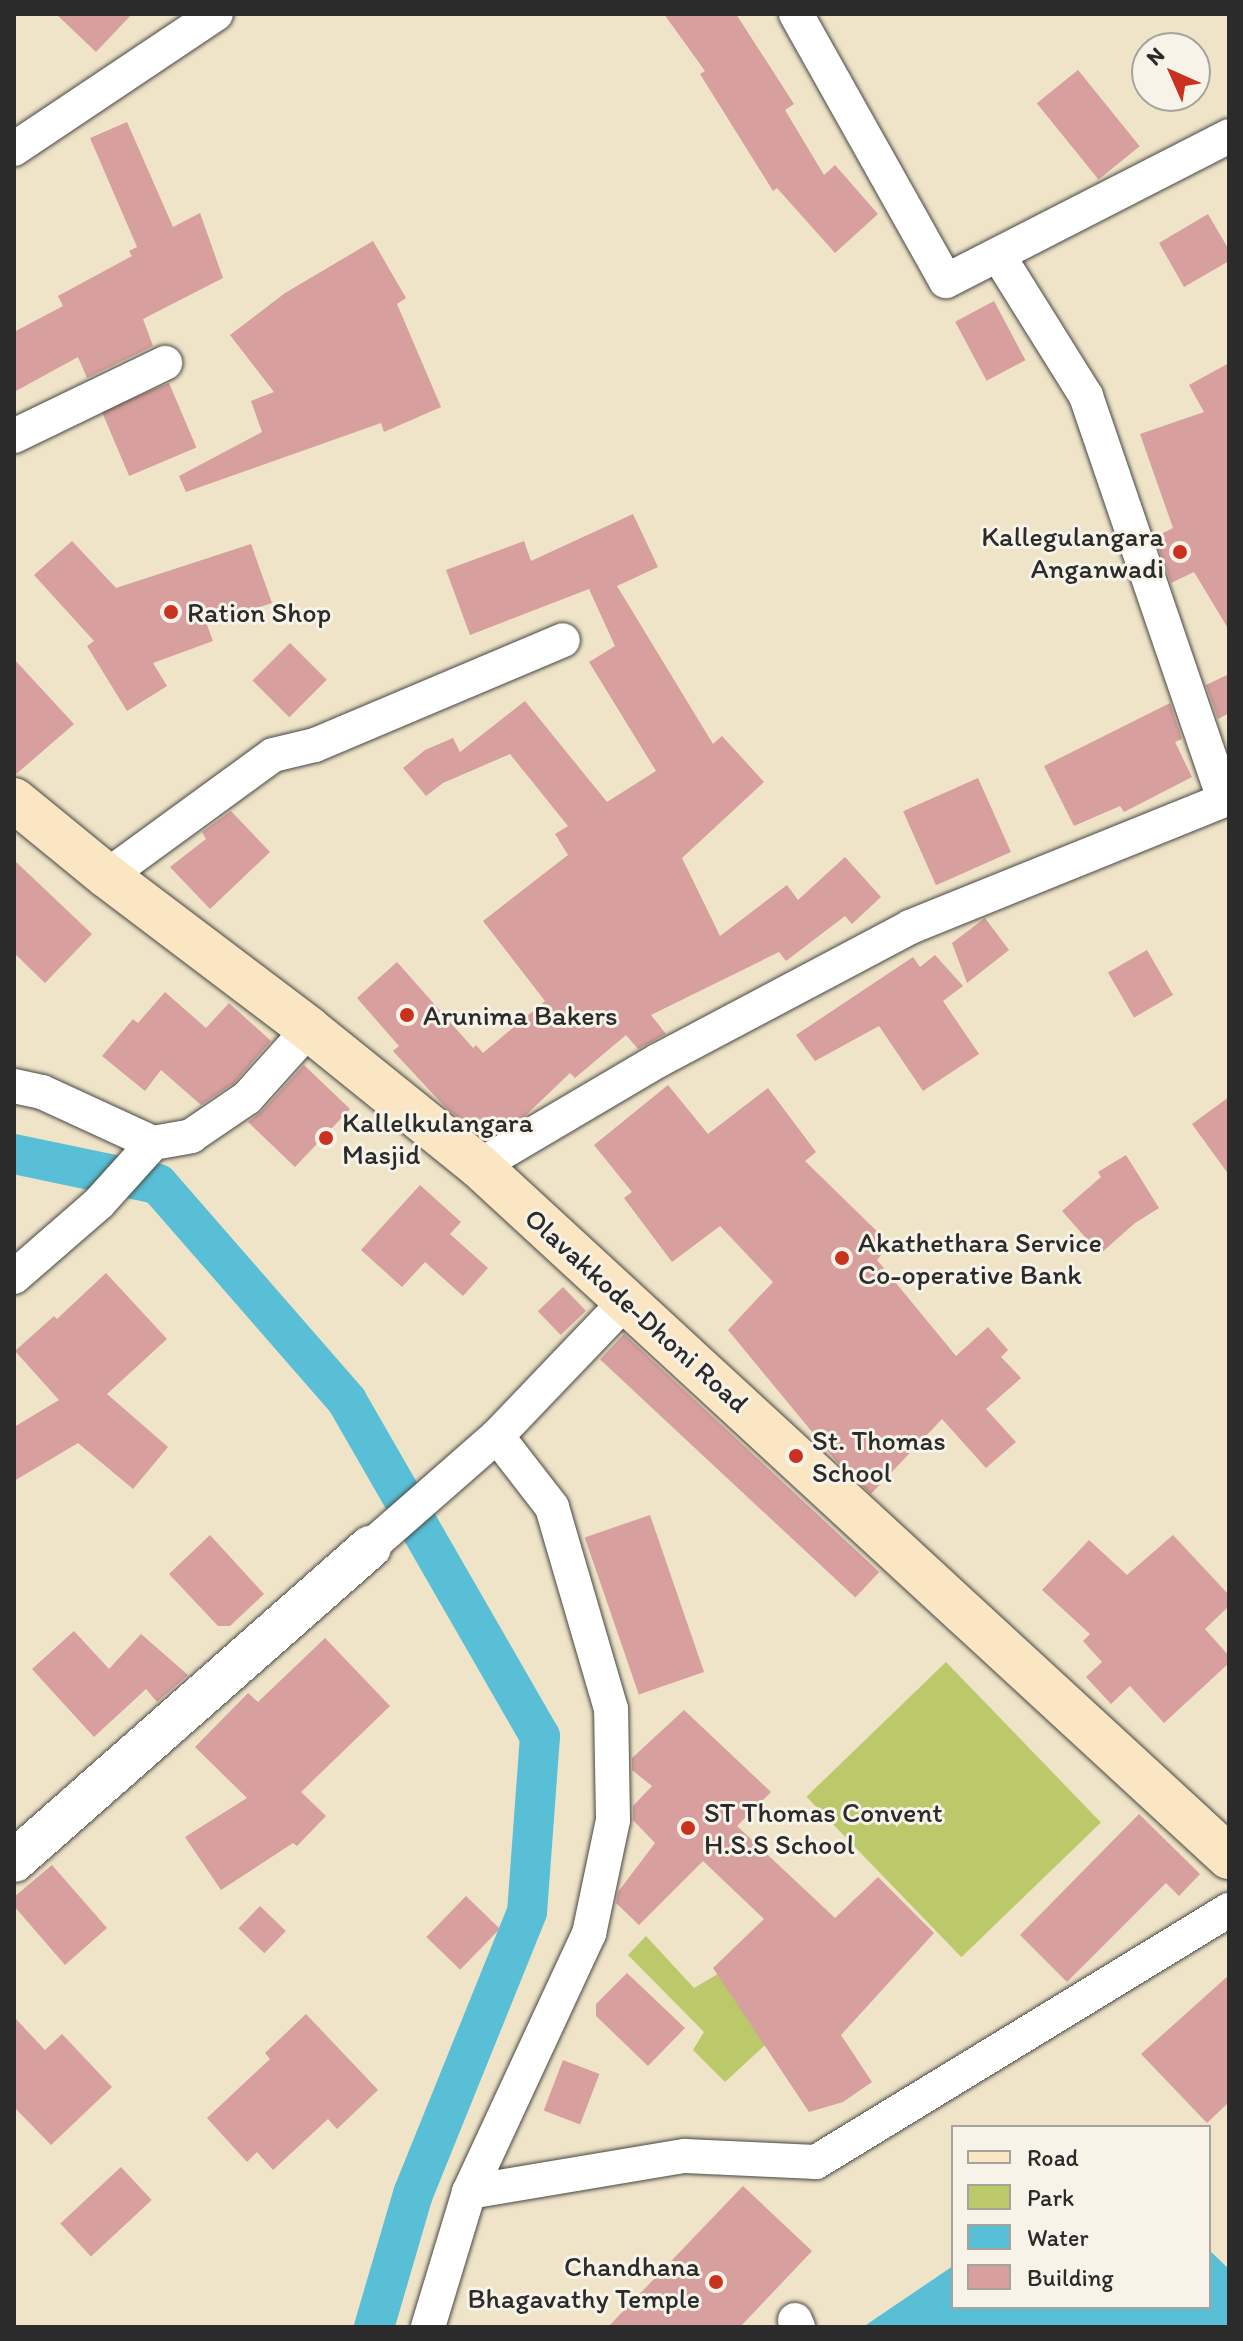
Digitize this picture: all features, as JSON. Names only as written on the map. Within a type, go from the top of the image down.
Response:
[{"type":"main road","name":"Olavakkode-Dhoni Road","points":[[14,800],[107,876],[309,1029],[479,1166],[1229,1857]]},
{"type":"street","points":[[14,149],[216,14]]},
{"type":"street","points":[[796,14],[946,281],[1229,136]]},
{"type":"street","points":[[479,1166],[659,1060],[910,927],[1226,799],[1086,396],[998,255]]},
{"type":"street","points":[[14,436],[165,363]]},
{"type":"street","points":[[107,876],[273,755],[315,745],[563,640]]},
{"type":"street","points":[[14,1086],[42,1092],[153,1143],[191,1136],[247,1098],[309,1029]]},
{"type":"street","points":[[14,1277],[99,1203],[153,1143]]},
{"type":"street","points":[[14,1861],[497,1436],[625,1302]]},
{"type":"street","points":[[428,2327],[469,2192],[589,1934],[613,1820],[611,1709],[552,1507],[497,1436]]},
{"type":"street","points":[[469,2192],[685,2156],[816,2162],[1229,1910]]},
{"type":"green space","points":[[946,1662],[1101,1822],[961,1957],[806,1797]]},
{"type":"green space","points":[[646,1936],[694,1988],[735,1964],[788,2024],[725,2082],[693,2050],[704,2032],[628,1955]]},
{"type":"water","points":[[1211,2252],[1229,2269],[1229,2327],[863,2327],[951,2267],[951,2309],[1211,2309]]},
{"type":"building","points":[[56,14],[132,14],[96,52]]},
{"type":"building","points":[[664,14],[736,14],[794,104],[785,110],[824,175],[835,165],[878,214],[835,253],[777,188],[773,191],[700,74],[705,71]]},
{"type":"building","points":[[1078,70],[1140,146],[1098,180],[1037,103]]},
{"type":"building","points":[[127,122],[173,227],[200,213],[223,278],[143,319],[153,346],[87,378],[78,357],[14,392],[14,332],[63,306],[58,296],[132,256],[129,251],[137,247],[90,138]]},
{"type":"building","points":[[1208,214],[1229,250],[1229,261],[1184,287],[1159,243]]},
{"type":"building","points":[[373,241],[406,298],[397,304],[441,407],[384,432],[381,423],[186,492],[179,476],[262,432],[251,401],[274,392],[230,335],[285,293]]},
{"type":"building","points":[[994,301],[1025,360],[987,381],[955,322]]},
{"type":"building","points":[[1229,363],[1229,630],[1194,572],[1171,583],[1155,537],[1173,528],[1140,434],[1204,412],[1189,385]]},
{"type":"building","points":[[169,383],[196,447],[129,476],[102,412]]},
{"type":"building","points":[[633,514],[658,567],[617,586],[713,744],[722,736],[764,782],[682,858],[720,936],[787,885],[798,900],[845,857],[881,897],[852,924],[845,916],[786,961],[779,952],[651,1015],[666,1034],[638,1049],[626,1035],[575,1078],[570,1073],[524,1117],[485,1139],[445,1107],[393,1051],[399,1046],[357,998],[397,962],[473,1048],[476,1045],[483,1053],[545,1001],[483,921],[568,855],[555,834],[568,826],[510,754],[443,783],[426,796],[403,768],[425,750],[453,738],[460,752],[525,701],[607,802],[656,771],[589,662],[615,646],[589,589],[470,635],[446,570],[524,541],[531,561]]},
{"type":"building","points":[[72,541],[116,588],[251,544],[272,603],[207,625],[213,641],[153,663],[167,686],[127,711],[87,646],[94,641],[34,575]]},
{"type":"building","points":[[290,643],[327,680],[289,717],[253,680]]},
{"type":"building","points":[[14,659],[74,724],[14,776]]},
{"type":"building","points":[[1229,674],[1229,713],[1218,719],[1206,685]]},
{"type":"building","points":[[1170,703],[1182,739],[1175,742],[1192,777],[1124,812],[1120,806],[1074,826],[1044,766]]},
{"type":"building","points":[[978,778],[1011,852],[936,885],[903,811]]},
{"type":"building","points":[[231,811],[270,852],[210,909],[170,867],[206,839],[202,832]]},
{"type":"building","points":[[14,860],[92,934],[45,983],[14,953]]},
{"type":"building","points":[[985,918],[1009,950],[967,983],[952,943]]},
{"type":"building","points":[[1147,950],[1173,995],[1134,1018],[1108,972]]},
{"type":"building","points":[[935,955],[963,986],[943,1001],[979,1054],[923,1091],[879,1026],[815,1061],[796,1035],[913,957],[920,967]]},
{"type":"building","points":[[165,992],[206,1028],[229,1003],[271,1041],[234,1083],[201,1105],[161,1070],[145,1091],[102,1056],[133,1019],[138,1023]]},
{"type":"building","points":[[304,1065],[350,1109],[295,1167],[248,1122]]},
{"type":"building","points":[[668,1085],[708,1134],[768,1088],[816,1152],[805,1161],[890,1244],[877,1260],[956,1356],[988,1327],[1008,1350],[1001,1357],[1021,1378],[986,1409],[1016,1442],[986,1468],[942,1419],[871,1494],[836,1461],[728,1330],[773,1282],[720,1226],[672,1262],[624,1198],[632,1192],[594,1145]]},
{"type":"building","points":[[1229,1097],[1229,1175],[1192,1124]]},
{"type":"building","points":[[1126,1155],[1159,1208],[1135,1223],[1100,1254],[1062,1211],[1101,1177],[1098,1172]]},
{"type":"building","points":[[420,1185],[461,1222],[450,1234],[488,1268],[463,1296],[425,1262],[402,1287],[361,1250]]},
{"type":"building","points":[[106,1273],[167,1339],[107,1394],[168,1447],[133,1489],[78,1443],[14,1481],[14,1427],[59,1400],[15,1351],[54,1316],[57,1319]]},
{"type":"building","points":[[563,1287],[586,1311],[561,1335],[538,1311]]},
{"type":"building","points":[[624,1334],[879,1572],[855,1598],[600,1360]]},
{"type":"building","points":[[650,1515],[704,1672],[639,1694],[585,1537]]},
{"type":"building","points":[[210,1535],[264,1594],[230,1626],[218,1626],[169,1574]]},
{"type":"building","points":[[1173,1535],[1229,1595],[1229,1606],[1205,1629],[1229,1656],[1229,1663],[1164,1723],[1130,1686],[1111,1704],[1086,1677],[1102,1662],[1083,1641],[1090,1634],[1042,1590],[1089,1540],[1127,1575]]},
{"type":"building","points":[[74,1631],[109,1669],[141,1634],[188,1675],[157,1702],[146,1689],[94,1737],[32,1669]]},
{"type":"building","points":[[325,1638],[390,1706],[301,1792],[326,1816],[297,1846],[293,1843],[221,1890],[185,1837],[247,1798],[195,1747],[248,1693],[258,1702]]},
{"type":"building","points":[[684,1710],[771,1792],[737,1826],[835,1918],[878,1877],[934,1933],[841,2035],[872,2082],[843,2102],[809,2112],[713,1968],[764,1919],[703,1861],[639,1925],[616,1903],[618,1892],[655,1843],[633,1820],[633,1806],[652,1786],[632,1770],[632,1758]]},
{"type":"building","points":[[1139,1814],[1200,1874],[1179,1896],[1166,1883],[1067,1982],[1020,1935]]},
{"type":"building","points":[[52,1865],[107,1928],[65,1965],[14,1906],[14,1897]]},
{"type":"building","points":[[466,1896],[500,1929],[460,1970],[426,1937]]},
{"type":"building","points":[[260,1906],[286,1931],[264,1953],[238,1928]]},
{"type":"building","points":[[627,1973],[685,2028],[648,2066],[596,2016],[596,2004]]},
{"type":"building","points":[[1229,1975],[1229,2102],[1207,2123],[1141,2054]]},
{"type":"building","points":[[306,2014],[378,2090],[337,2129],[328,2119],[273,2170],[257,2152],[247,2162],[207,2118],[270,2059],[265,2053]]},
{"type":"building","points":[[14,2017],[45,2050],[62,2034],[112,2087],[51,2145],[14,2107]]},
{"type":"building","points":[[563,2060],[599,2074],[580,2124],[544,2110]]},
{"type":"building","points":[[121,2167],[152,2200],[91,2257],[60,2224]]},
{"type":"building","name":"Chandhana Bhagavathy Temple","points":[[743,2186],[812,2251],[740,2327],[608,2327]]},
{"type":"waterway","points":[[14,1154],[158,1184],[347,1401],[540,1736],[527,1912],[413,2194],[374,2327]]},
{"type":"place","name":"Kallegulangara Anganwadi","points":[[1180,552]]},
{"type":"place","name":"Ration Shop","points":[[171,612]]},
{"type":"place","name":"Arunima Bakers","points":[[407,1015]]},
{"type":"place","name":"Kallelkulangara Masjid","points":[[326,1138]]},
{"type":"place","name":"Akathethara Service Co-operative Bank","points":[[842,1258]]},
{"type":"place","name":"St. Thomas School","points":[[796,1456]]},
{"type":"place","name":"ST Thomas Convent H.S.S School","points":[[688,1828]]},
{"type":"place","name":"Chandhana Bhagavathy Temple","points":[[716,2282]]}]
